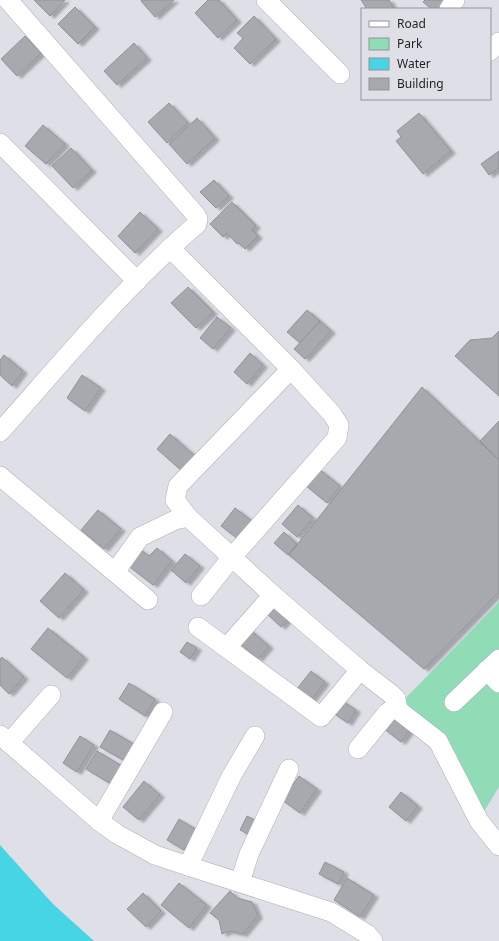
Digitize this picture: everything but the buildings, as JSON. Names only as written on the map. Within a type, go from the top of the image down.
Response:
[{"type":"street","points":[[0,432],[66,357],[137,281],[197,224],[198,219],[8,0]]},
{"type":"street","points":[[266,0],[340,74]]},
{"type":"street","points":[[491,50],[499,42]]},
{"type":"street","points":[[0,143],[137,281]]},
{"type":"street","points":[[170,248],[291,369],[332,414],[339,425],[337,438],[232,557],[201,596]]},
{"type":"street","points":[[291,369],[178,486],[175,500],[188,518],[273,595],[360,670],[391,694],[396,699],[398,710],[438,741],[479,821],[499,846]]},
{"type":"street","points":[[0,476],[148,600]]},
{"type":"street","points":[[115,572],[140,537],[175,520],[188,518]]},
{"type":"street","points":[[227,647],[273,595]]},
{"type":"street","points":[[198,627],[321,717],[360,670]]},
{"type":"street","points":[[454,702],[495,671]]},
{"type":"street","points":[[50,695],[5,739],[98,821],[136,846],[155,855],[331,912],[367,934],[372,941]]},
{"type":"street","points":[[358,749],[387,713],[397,706]]},
{"type":"street","points":[[98,821],[164,712]]},
{"type":"street","points":[[188,866],[232,775],[255,736]]},
{"type":"street","points":[[240,882],[249,854],[289,769]]},
{"type":"green space","points":[[499,602],[499,787],[480,818],[442,741],[399,705]]},
{"type":"water","points":[[0,845],[53,904],[94,941],[0,941]]}]
